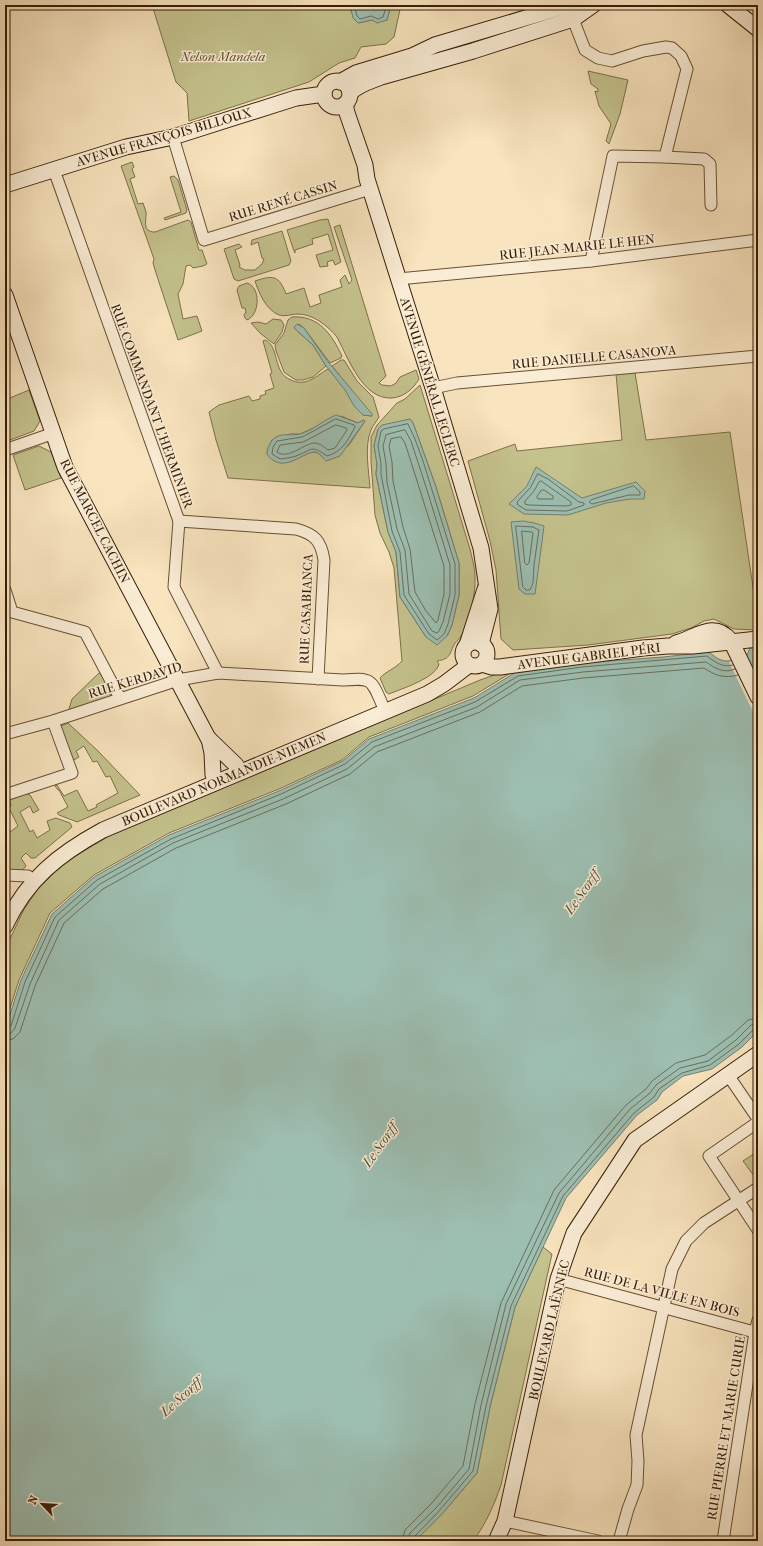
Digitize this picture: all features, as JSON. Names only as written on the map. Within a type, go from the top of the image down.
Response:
[{"type":"main road","points":[[343,96],[337,81],[329,84],[324,94],[328,103],[343,96],[360,84],[369,83],[381,78],[473,51],[573,10],[593,5]]},
{"type":"main road","points":[[728,5],[758,29]]},
{"type":"main road","name":"AVENUE FRANÇOIS BILLOUX","points":[[5,185],[126,147],[173,137],[296,98],[324,94]]},
{"type":"main road","name":"AVENUE GÉNÉRAL LECLERC","points":[[343,96],[359,168],[369,184],[481,548],[486,586],[475,655]]},
{"type":"main road","name":"RUE MARCEL CACHIN","points":[[5,294],[65,467],[208,738],[212,753],[213,775]]},
{"type":"main road","name":"AVENUE GABRIEL PÉRI","points":[[475,655],[492,667],[668,646],[693,646],[758,639]]},
{"type":"main road","points":[[731,641],[758,697]]},
{"type":"main road","name":"BOULEVARD NORMANDIE-NIEMEN","points":[[5,910],[16,891],[28,876],[54,851],[77,835],[100,823],[423,687],[475,655]]},
{"type":"main road","name":"BOULEVARD NORMANDIE-NIEMEN","points":[[5,926],[19,901],[39,875],[59,857],[81,841],[110,827],[427,694],[444,684],[475,655]]},
{"type":"main road","name":"RUE MARCEL CACHIN","points":[[208,738],[236,766]]},
{"type":"main road","name":"BOULEVARD LAËNNEC","points":[[496,1541],[505,1521],[558,1279],[574,1233],[634,1140],[758,1054]]},
{"type":"street","points":[[573,10],[585,50],[598,58],[612,61],[644,51],[666,47],[672,48],[682,56],[687,69],[665,157]]},
{"type":"street","name":"RUE RENÉ CASSIN","points":[[173,137],[204,240],[369,184]]},
{"type":"street","points":[[591,261],[613,156],[704,159],[710,164],[711,205]]},
{"type":"street","name":"RUE COMMANDANT L'HERMINIER","points":[[54,170],[178,521],[174,587],[218,673]]},
{"type":"street","name":"RUE JEAN-MARIE LE HEN","points":[[398,279],[591,261],[758,240]]},
{"type":"street","name":"RUE DANIELLE CASANOVA","points":[[433,388],[457,383],[758,356]]},
{"type":"street","points":[[5,450],[54,433]]},
{"type":"street","name":"RUE CASABIANCA","points":[[178,521],[296,529],[306,532],[314,537],[322,550],[324,560],[318,679]]},
{"type":"street","points":[[5,590],[12,612],[85,632],[120,698]]},
{"type":"street","name":"RUE KERDAVID","points":[[5,734],[53,721],[178,680],[218,673],[318,679],[367,680],[374,685],[382,704]]},
{"type":"street","points":[[5,795],[72,773],[53,721]]},
{"type":"street","points":[[5,875],[28,876]]},
{"type":"street","points":[[728,1075],[758,1119]]},
{"type":"street","points":[[758,1122],[709,1156],[758,1230]]},
{"type":"street","points":[[619,1541],[626,1514],[637,1485],[638,1461],[636,1435],[672,1269],[686,1241],[704,1223],[758,1188]]},
{"type":"street","name":"RUE DE LA VILLE EN BOIS","points":[[558,1279],[756,1332]]},
{"type":"street","name":"RUE PIERRE ET MARIE CURIE","points":[[723,1541],[758,1320]]},
{"type":"street","points":[[505,1521],[598,1541]]},
{"type":"green space","name":"Nelson Mandela","points":[[152,5],[350,5],[351,11],[359,23],[372,20],[387,20],[391,5],[401,5],[394,37],[386,44],[361,47],[355,58],[339,63],[309,82],[189,121],[187,93],[176,82]]},
{"type":"green space","points":[[588,71],[628,80],[620,114],[609,144],[606,141],[611,124],[599,106],[595,91],[598,92],[598,89],[591,84]]},
{"type":"green space","points":[[132,162],[134,167],[132,169],[135,177],[130,179],[138,204],[143,203],[146,212],[146,228],[155,232],[188,220],[191,222],[199,250],[202,250],[207,264],[193,268],[190,265],[186,266],[183,284],[178,294],[183,319],[197,316],[202,331],[178,340],[153,263],[154,259],[121,166]]},
{"type":"green space","points":[[174,176],[178,180],[187,210],[186,213],[165,220],[164,218],[181,212],[170,177]]},
{"type":"green space","points":[[328,219],[341,262],[335,265],[333,260],[327,262],[328,266],[320,267],[316,255],[333,250],[328,234],[312,239],[313,244],[295,250],[295,253],[287,230]]},
{"type":"green space","points":[[340,225],[386,376],[379,383],[382,385],[391,386],[396,383],[400,377],[416,370],[419,379],[411,389],[400,396],[392,398],[382,397],[373,392],[358,376],[337,337],[329,329],[320,321],[309,316],[298,314],[281,316],[274,313],[261,296],[255,281],[271,277],[275,278],[281,283],[286,294],[304,288],[310,307],[321,303],[319,295],[342,287],[340,280],[345,275],[349,284],[352,280],[334,227]]},
{"type":"green space","points":[[282,231],[291,261],[289,265],[238,281],[234,279],[224,249],[239,244],[242,247],[235,250],[240,265],[239,267],[245,270],[255,270],[262,264],[264,259],[262,258],[258,242],[251,245],[252,240]]},
{"type":"green space","points":[[247,283],[255,290],[257,301],[254,313],[247,320],[244,315],[246,312],[245,308],[242,308],[237,290],[239,286]]},
{"type":"green space","points":[[292,317],[310,319],[317,323],[329,334],[342,356],[341,358],[330,363],[304,328],[299,324],[295,329],[313,345],[326,366],[313,377],[303,380],[296,380],[284,372],[276,351],[275,345],[284,333],[288,320]]},
{"type":"green space","points":[[273,319],[281,320],[284,325],[282,332],[274,344],[260,333],[251,323],[258,322],[266,324]]},
{"type":"green space","points":[[265,340],[270,343],[275,353],[278,366],[285,377],[298,382],[305,382],[328,369],[338,379],[363,415],[372,416],[332,366],[341,360],[344,360],[357,381],[373,397],[379,417],[369,436],[368,459],[370,488],[228,478],[209,412],[219,405],[249,396],[252,401],[260,399],[260,396],[266,394],[265,391],[274,388],[270,374],[272,373],[263,341]],"holes":[[[341,416],[358,423],[364,420],[365,421],[349,445],[327,461],[318,453],[314,452],[274,461],[267,453],[272,440],[290,434],[300,434]]]},
{"type":"green space","points":[[635,373],[646,440],[730,432],[758,621],[758,630],[734,629],[714,619],[704,621],[691,628],[672,634],[588,645],[513,650],[501,639],[496,570],[490,541],[468,461],[515,444],[517,451],[622,440],[616,374]]},
{"type":"green space","points":[[420,385],[470,549],[475,583],[472,607],[467,623],[461,637],[455,643],[449,655],[445,659],[437,661],[439,664],[432,674],[389,694],[386,692],[380,678],[402,661],[394,568],[389,552],[380,533],[375,515],[371,462],[371,437],[377,425],[397,403],[405,399]],"holes":[[[410,419],[413,423],[436,487],[459,563],[459,595],[452,625],[447,636],[426,637],[400,597],[396,552],[388,532],[376,474],[377,464],[374,446],[378,429]]]},
{"type":"green space","points":[[29,390],[40,421],[34,431],[10,440],[5,424],[5,400]]},
{"type":"green space","points":[[39,446],[51,452],[61,478],[25,490],[13,455]]},
{"type":"green space","points":[[514,671],[473,696],[369,737],[342,760],[279,789],[169,833],[94,875],[50,913],[19,980],[5,1024],[5,953],[10,939],[23,911],[37,890],[64,863],[107,837],[480,680],[503,672]]},
{"type":"green space","points":[[99,673],[111,690],[110,696],[106,700],[70,711],[69,709],[72,699]]},
{"type":"green space","points":[[68,723],[98,751],[140,795],[77,822],[57,813],[68,807],[59,790],[55,786],[57,785],[64,796],[77,790],[88,811],[97,807],[96,805],[118,793],[110,776],[106,777],[97,761],[93,762],[84,746],[76,751],[79,757],[72,761],[59,727]]},
{"type":"green space","points":[[25,793],[30,795],[39,810],[33,813],[30,806],[20,812],[30,832],[33,830],[37,838],[50,830],[47,821],[56,818],[70,823],[72,827],[35,858],[31,858],[26,853],[21,858],[26,866],[20,873],[5,872],[5,837],[9,836],[10,832],[18,826],[9,808],[11,806],[10,800]]},
{"type":"green space","points":[[758,1151],[758,1173],[754,1176],[743,1161]]},
{"type":"green space","points":[[543,1247],[552,1254],[501,1485],[486,1521],[473,1541],[415,1541],[442,1514],[477,1473],[490,1407],[515,1307]]},
{"type":"water","points":[[350,5],[391,5],[387,20],[377,23],[372,20],[358,23],[353,18]]},
{"type":"water","points":[[297,324],[304,328],[325,358],[372,414],[372,416],[363,415],[354,406],[345,390],[326,366],[313,345],[295,329],[294,327]]},
{"type":"water","points":[[336,415],[358,423],[364,420],[365,421],[340,456],[326,461],[319,454],[314,452],[289,462],[278,463],[268,455],[267,451],[272,440],[276,437],[282,435],[300,434]]},
{"type":"water","points":[[410,419],[413,423],[436,487],[459,563],[459,595],[452,625],[447,636],[437,645],[426,637],[400,597],[396,552],[388,532],[376,474],[377,464],[374,446],[378,429],[382,425]]},
{"type":"water","points":[[536,467],[582,498],[636,482],[645,491],[644,499],[630,499],[606,503],[568,515],[524,514],[509,504],[527,486]]},
{"type":"water","points":[[523,521],[544,526],[535,594],[525,594],[519,589],[511,522]]},
{"type":"water","name":"Le Scorff","points":[[750,648],[758,648],[758,1031],[742,1047],[712,1069],[683,1076],[662,1092],[657,1100],[637,1115],[566,1198],[515,1307],[490,1407],[477,1473],[442,1514],[415,1541],[5,1541],[5,1030],[21,980],[52,914],[94,877],[169,835],[279,791],[343,761],[369,739],[474,698],[516,672],[582,663],[709,652],[723,661],[731,661],[747,655]]},
{"type":"pier","points":[[747,655],[758,678],[758,722],[729,662]]}]
